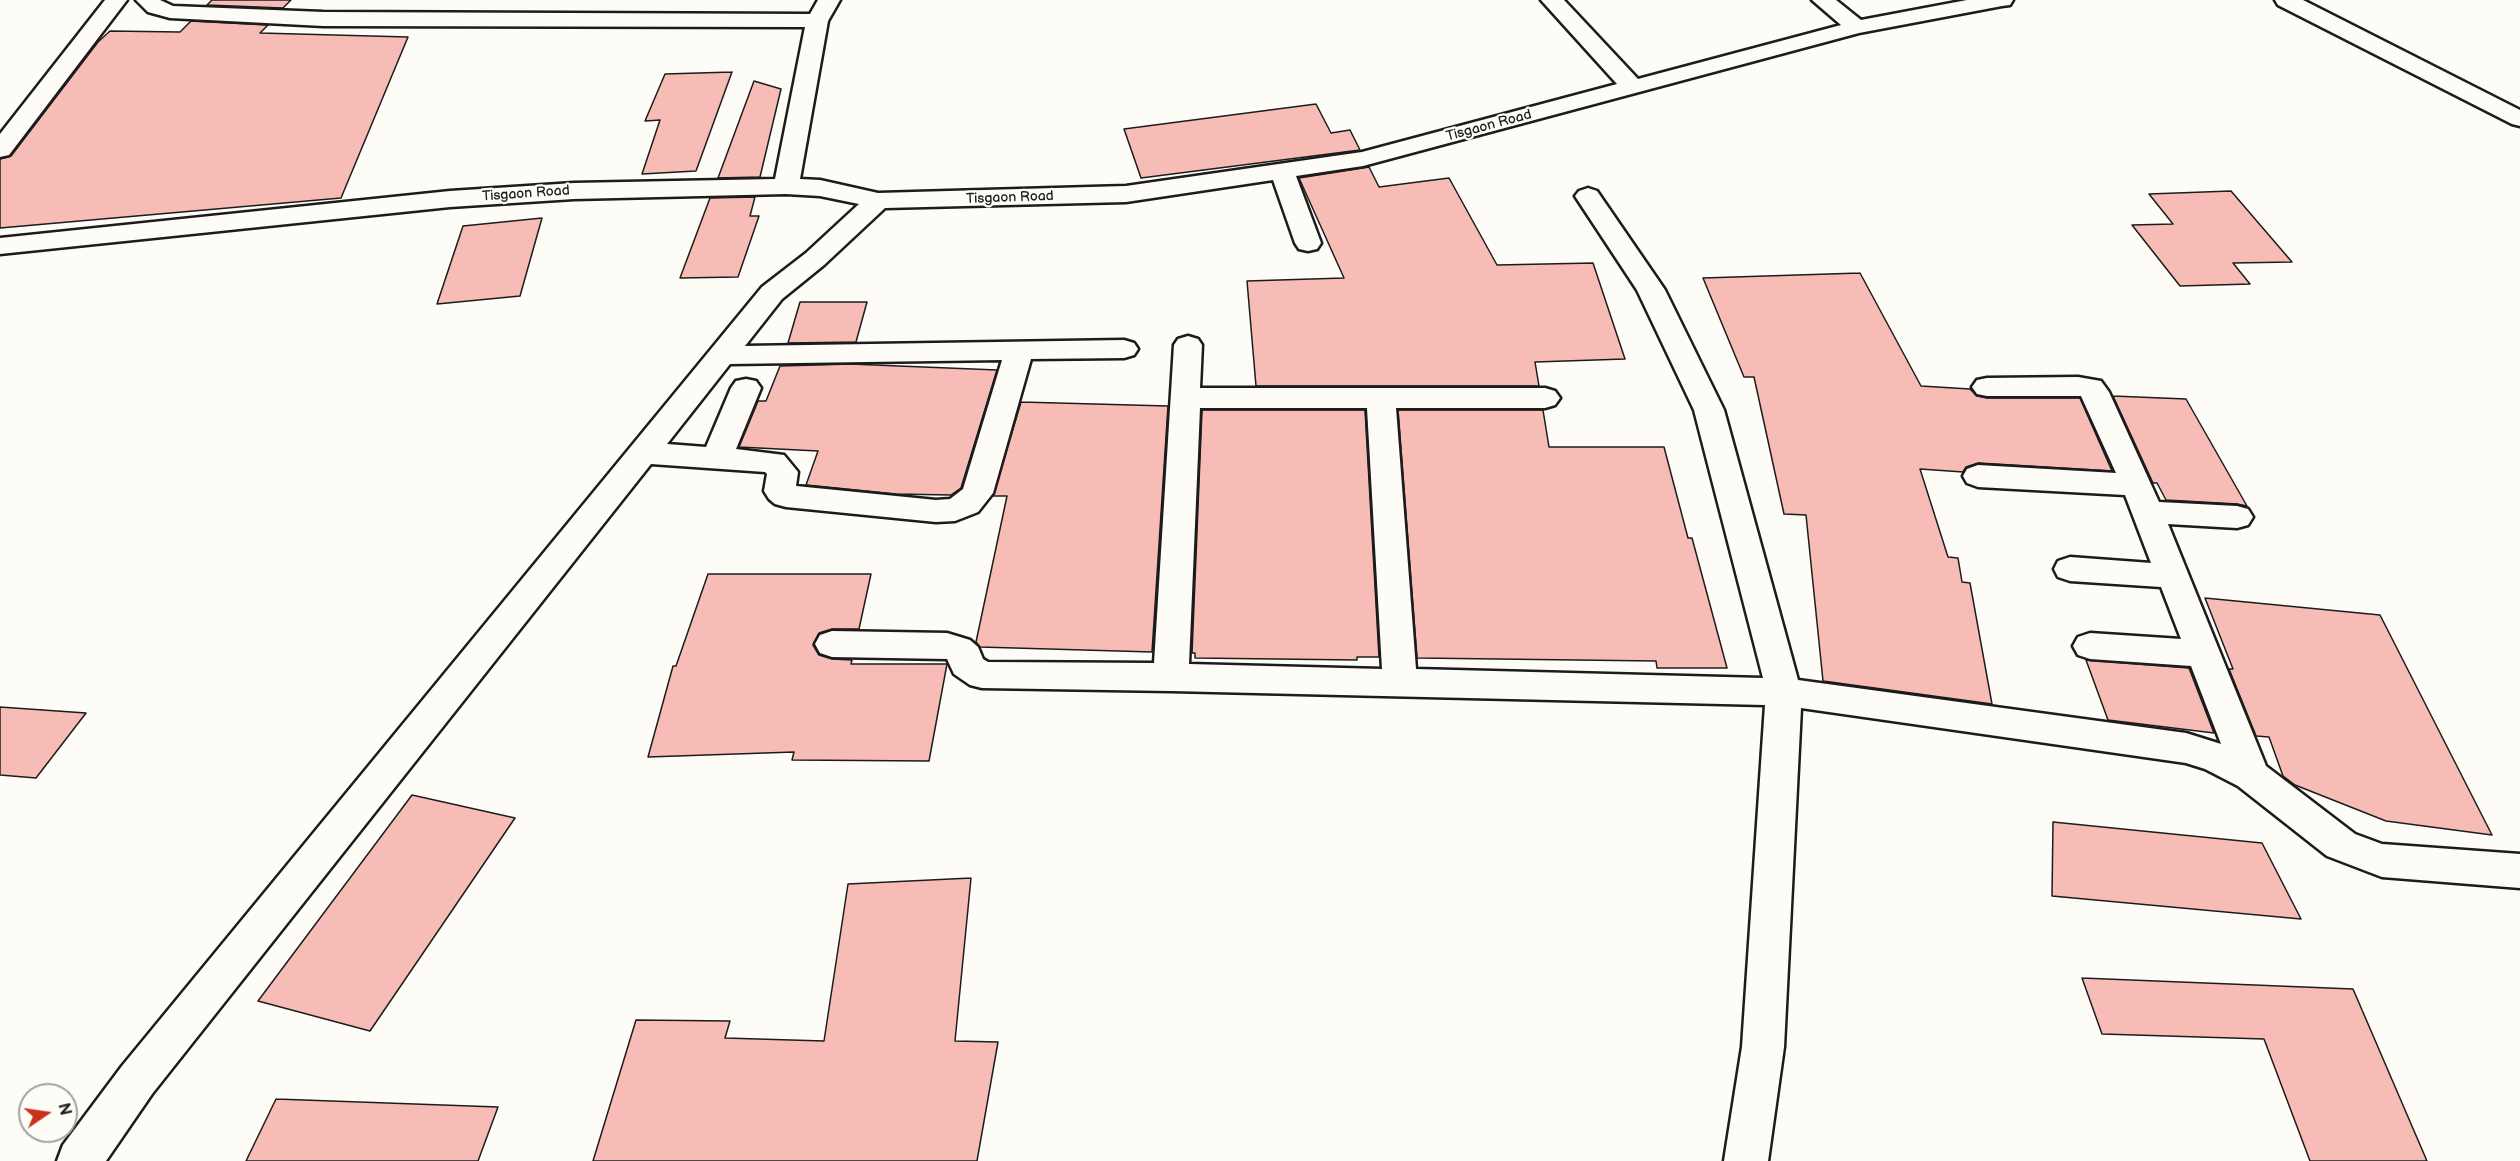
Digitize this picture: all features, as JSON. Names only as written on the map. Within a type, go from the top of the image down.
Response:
[{"type":"street","points":[[0,150],[116,0]]},
{"type":"street","points":[[147,0],[156,7],[175,6],[323,19],[817,21]]},
{"type":"street","points":[[786,186],[817,21],[829,0]]},
{"type":"street","points":[[1552,0],[1633,87]]},
{"type":"street","points":[[1822,0],[1857,27]]},
{"type":"street","name":"Tisgaon Road","points":[[0,246],[450,199],[574,191],[786,186],[820,188],[850,197],[878,201],[1126,194],[1363,159],[1857,27],[2002,0]]},
{"type":"street","points":[[2286,0],[2520,119]]},
{"type":"street","points":[[1282,171],[1308,243]]},
{"type":"street","points":[[1588,196],[1652,290],[1709,410],[1784,692],[1763,1047],[1746,1161]]},
{"type":"street","points":[[79,1161],[137,1080],[772,293],[815,259],[878,201]]},
{"type":"street","points":[[1171,677],[1188,345]]},
{"type":"street","points":[[723,355],[1124,349]]},
{"type":"street","points":[[644,453],[773,462],[783,472],[780,491],[786,496],[936,511],[955,510],[967,504],[976,493],[1019,350]]},
{"type":"street","points":[[1987,387],[2078,386],[2091,388],[2142,499],[2251,775]]},
{"type":"street","points":[[717,458],[746,388]]},
{"type":"street","points":[[1186,398],[1545,398]]},
{"type":"street","points":[[1381,398],[1400,684]]},
{"type":"street","points":[[1978,476],[2142,499],[2237,517]]},
{"type":"street","points":[[2070,569],[2172,576]]},
{"type":"street","points":[[832,644],[947,646],[957,649],[966,656],[966,665],[982,675],[1171,677],[1784,692],[2186,748],[2217,758],[2251,775],[2341,845],[2382,860],[2520,871]]},
{"type":"street","points":[[2090,646],[2203,654]]},
{"type":"building","points":[[212,0],[291,0],[283,8],[207,5]]},
{"type":"building","points":[[191,21],[268,25],[260,33],[408,37],[341,198],[0,228],[0,159],[11,156],[98,42],[110,31],[180,32]]},
{"type":"building","points":[[732,72],[696,171],[642,174],[660,120],[645,121],[665,74]]},
{"type":"building","points":[[754,81],[781,89],[760,177],[718,178]]},
{"type":"building","points":[[1316,104],[1331,133],[1350,130],[1360,150],[1141,178],[1124,129]]},
{"type":"building","points":[[1369,167],[1379,187],[1449,178],[1497,265],[1593,263],[1625,359],[1535,362],[1539,386],[1256,386],[1247,281],[1344,278],[1299,178]]},
{"type":"building","points":[[2231,191],[2292,262],[2233,263],[2250,284],[2180,286],[2132,225],[2173,224],[2149,194]]},
{"type":"building","points":[[755,197],[750,216],[759,216],[738,277],[680,278],[710,198]]},
{"type":"building","points":[[542,218],[520,296],[437,304],[463,226]]},
{"type":"building","points":[[1860,273],[1921,386],[1970,389],[1977,396],[1987,398],[2080,398],[2112,471],[1978,463],[1966,467],[1963,472],[1920,469],[1948,557],[1958,558],[1962,582],[1970,583],[1992,704],[1823,681],[1806,515],[1784,514],[1754,377],[1744,377],[1703,278]]},
{"type":"building","points":[[800,302],[867,302],[856,342],[788,343]]},
{"type":"building","points":[[850,364],[997,370],[961,488],[951,495],[896,494],[806,485],[818,451],[739,447],[758,401],[766,401],[780,366]]},
{"type":"building","points":[[2113,396],[2186,399],[2247,506],[2166,500],[2157,483],[2153,483]]},
{"type":"building","points":[[1021,402],[1168,406],[1152,652],[980,647],[976,642],[1007,496],[993,496]]},
{"type":"building","points":[[1202,410],[1365,410],[1379,657],[1357,657],[1357,660],[1195,658],[1195,653],[1192,653]]},
{"type":"building","points":[[1398,410],[1543,410],[1549,447],[1664,447],[1688,538],[1692,538],[1727,668],[1657,668],[1656,661],[1417,658]]},
{"type":"building","points":[[708,574],[871,574],[859,629],[832,629],[819,633],[813,645],[819,655],[832,659],[852,660],[851,664],[947,664],[929,761],[792,760],[794,752],[648,757],[673,666],[676,666]]},
{"type":"building","points":[[2205,598],[2380,615],[2492,835],[2386,821],[2295,785],[2283,776],[2269,737],[2256,736],[2229,669],[2233,669]]},
{"type":"building","points":[[2086,660],[2189,668],[2214,733],[2108,720]]},
{"type":"building","points":[[0,707],[86,713],[36,778],[0,775]]},
{"type":"building","points":[[412,795],[515,818],[370,1031],[258,1001]]},
{"type":"building","points":[[2053,822],[2262,843],[2301,919],[2052,896]]},
{"type":"building","points":[[971,878],[955,1041],[998,1042],[977,1161],[593,1161],[636,1020],[730,1021],[725,1038],[824,1041],[848,884]]},
{"type":"building","points":[[2082,978],[2353,989],[2427,1161],[2310,1161],[2264,1039],[2102,1034]]},
{"type":"building","points":[[276,1099],[498,1107],[478,1161],[246,1161]]}]
